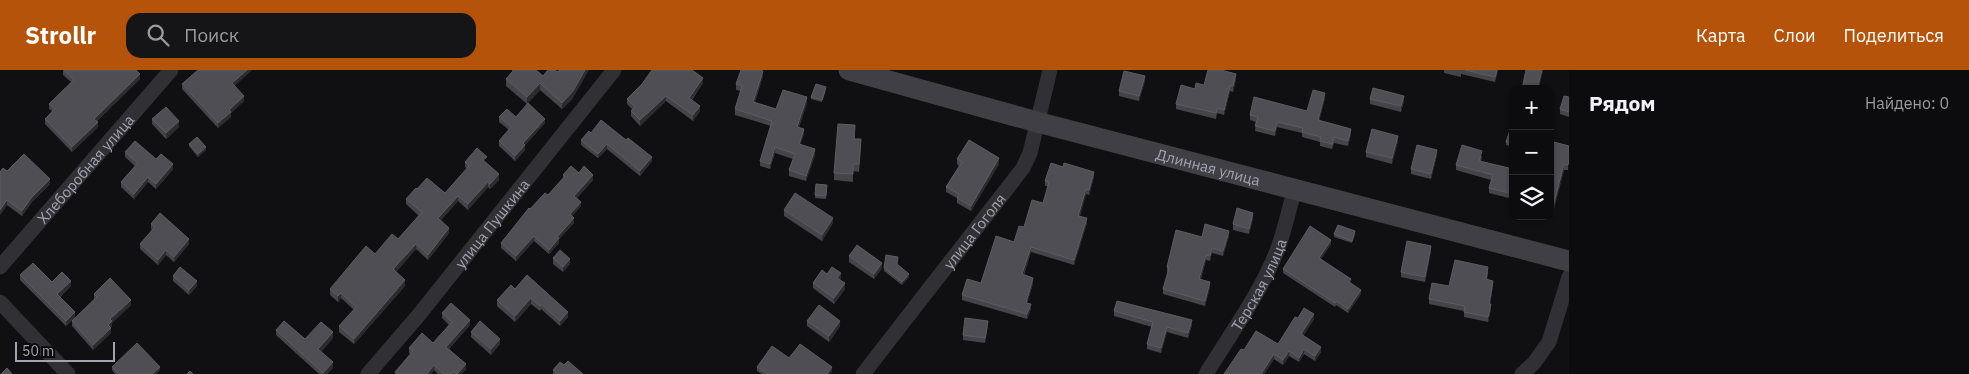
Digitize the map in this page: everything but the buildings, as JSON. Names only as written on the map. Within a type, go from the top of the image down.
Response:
[{"type":"street","name":"Хлеборобная улица","points":[[0,268],[171,70]]},
{"type":"street","name":"улица Пушкина","points":[[368,374],[418,316],[614,70]]},
{"type":"street","name":"Длинная улица","points":[[849,70],[1037,122],[1569,261]]},
{"type":"street","name":"улица Гоголя","points":[[863,374],[1023,168],[1030,152],[1050,70]]},
{"type":"street","name":"Терская улица","points":[[1206,374],[1254,298],[1270,267],[1278,247],[1295,189]]},
{"type":"street","points":[[1522,374],[1534,363],[1549,342],[1569,277]]},
{"type":"street","points":[[0,302],[68,374]]}]
